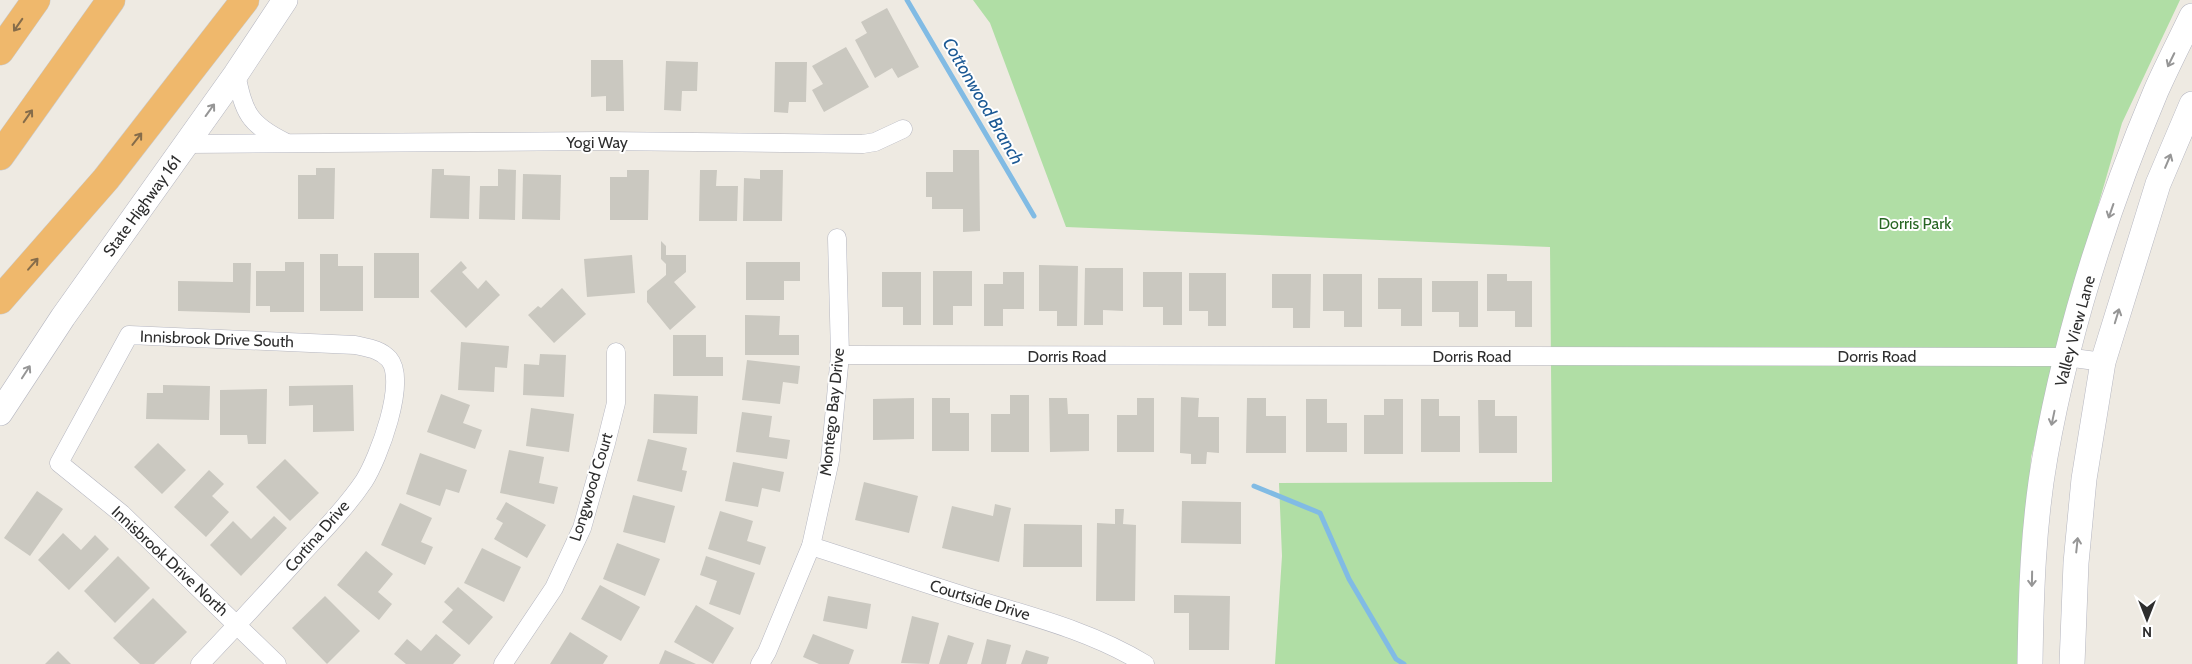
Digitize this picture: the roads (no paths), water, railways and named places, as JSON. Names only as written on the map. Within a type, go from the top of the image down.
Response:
[{"type":"highway","points":[[0,51],[36,0]]},
{"type":"highway","points":[[0,156],[110,0]]},
{"type":"highway","points":[[0,300],[106,179],[244,0]]},
{"type":"main road","name":"State Highway 161","points":[[0,413],[63,316],[236,74],[285,0]]},
{"type":"main road","name":"Valley View Lane","points":[[2030,664],[2032,567],[2043,467],[2066,357],[2089,276],[2126,168],[2156,91],[2192,16]]},
{"type":"main road","points":[[2072,664],[2076,563],[2084,479],[2103,362],[2158,184],[2192,104]]},
{"type":"street","name":"Yogi Way","points":[[236,74],[245,110],[253,121],[267,133],[288,143]]},
{"type":"street","name":"Yogi Way","points":[[186,144],[603,142],[864,144],[875,142],[902,129]]},
{"type":"street","name":"Montego Bay Drive","points":[[760,664],[767,652],[811,546],[830,460],[840,356],[838,238]]},
{"type":"street","name":"Innisbrook Drive South","points":[[59,463],[129,336],[355,345],[378,350],[391,360],[396,386]]},
{"type":"street","name":"Longwood Court","points":[[503,664],[554,588],[582,528],[616,403],[616,352]]},
{"type":"street","name":"Dorris Road","points":[[840,356],[2066,357],[2103,362]]},
{"type":"street","name":"Cortina Drive","points":[[200,664],[327,527],[364,480],[376,456],[388,423],[396,386]]},
{"type":"street","name":"Innisbrook Drive North","points":[[59,463],[122,514],[277,664]]},
{"type":"street","name":"Courtside Drive","points":[[811,546],[971,598],[1051,621],[1118,648],[1145,664]]},
{"type":"waterway","name":"Cottonwood Branch","points":[[907,0],[1034,216]]},
{"type":"waterway","name":"Cottonwood Branch","points":[[1254,486],[1320,513],[1349,579],[1396,659],[1404,664]]},
{"type":"park label","name":"Dorris Park","points":[[1915,223]]}]
